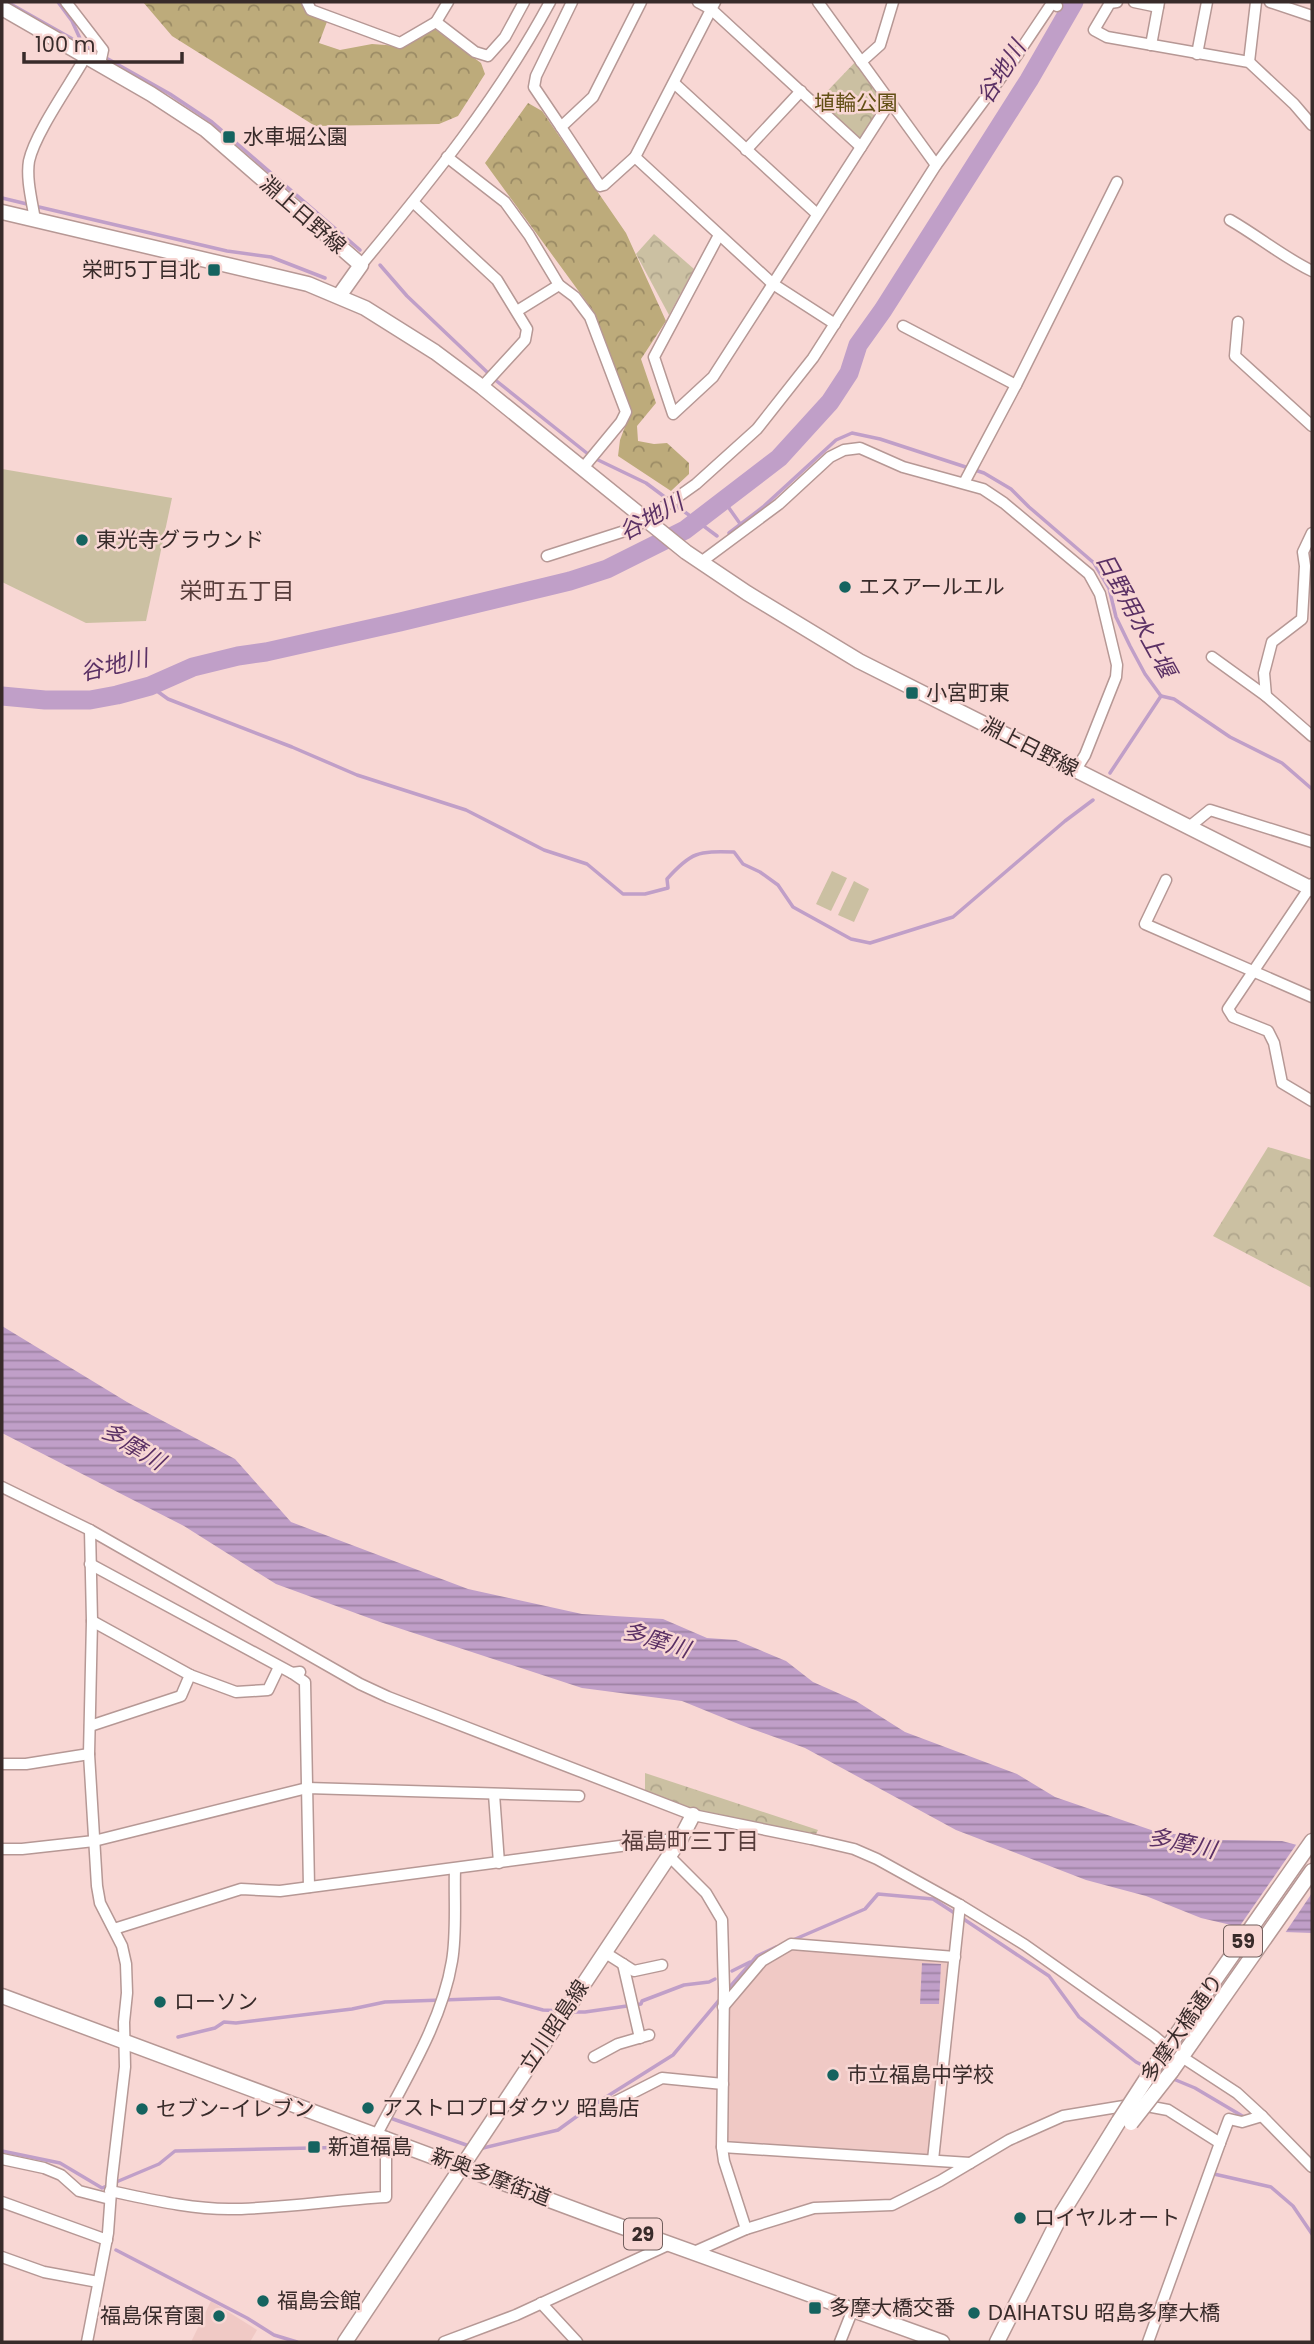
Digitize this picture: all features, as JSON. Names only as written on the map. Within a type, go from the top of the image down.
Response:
[{"type":"main road","name":"淵上日野線","points":[[2,8],[100,64],[206,130],[361,265],[339,296]]},
{"type":"main road","points":[[2,213],[308,284],[365,308],[482,387],[648,521]]},
{"type":"main road","name":"淵上日野線","points":[[648,521],[701,562],[859,661],[1312,887]]},
{"type":"main road","name":"立川昭島線","points":[[345,2342],[681,1838],[693,1815]]},
{"type":"main road","name":"多摩大橋通り","points":[[997,2342],[1045,2244],[1082,2183],[1125,2122],[1156,2064],[1312,1841]]},
{"type":"main road","name":"多摩大橋通り","points":[[1125,2122],[1171,2072],[1312,1871]]},
{"type":"main road","name":"新奥多摩街道","points":[[2,1996],[942,2342]]},
{"type":"street","points":[[66,2],[103,50],[100,64]]},
{"type":"street","points":[[307,2],[311,10],[400,43],[436,22],[448,2]]},
{"type":"street","points":[[436,22],[475,52],[488,56],[505,37],[524,2]]},
{"type":"street","points":[[361,265],[413,202],[507,75],[550,2]]},
{"type":"street","points":[[572,2],[536,76],[534,87],[600,186],[635,157],[713,5]]},
{"type":"street","points":[[561,127],[593,97],[641,2]]},
{"type":"street","points":[[698,2],[713,5],[861,147]]},
{"type":"street","points":[[818,2],[936,165]]},
{"type":"street","points":[[861,62],[880,45],[893,2]]},
{"type":"street","points":[[1117,2],[1110,3],[1094,30],[1107,37],[1249,62],[1294,104],[1312,125]]},
{"type":"street","points":[[1134,2],[1159,4],[1151,45]]},
{"type":"street","points":[[1197,54],[1207,2]]},
{"type":"street","points":[[1249,62],[1256,2]]},
{"type":"street","points":[[1270,2],[1312,16]]},
{"type":"street","points":[[547,556],[648,521],[696,484],[757,429],[800,375],[835,324],[936,165],[1011,64],[1052,3],[1057,6]]},
{"type":"street","points":[[35,220],[29,162],[35,144],[86,56]]},
{"type":"street","points":[[674,83],[817,214]]},
{"type":"street","points":[[746,150],[801,91]]},
{"type":"street","points":[[719,234],[654,357],[673,414],[713,377],[890,102]]},
{"type":"street","points":[[447,157],[505,202],[529,235],[559,285],[575,297],[590,317],[626,412],[621,422],[583,468]]},
{"type":"street","points":[[635,157],[772,284],[835,324]]},
{"type":"street","points":[[969,474],[1117,182]]},
{"type":"street","points":[[413,202],[497,280],[527,330],[525,340],[482,387]]},
{"type":"street","points":[[1230,220],[1312,271]]},
{"type":"street","points":[[517,311],[559,285]]},
{"type":"street","points":[[1238,322],[1235,356],[1312,426]]},
{"type":"street","points":[[903,326],[1016,385]]},
{"type":"street","points":[[701,562],[779,504],[830,457],[844,450],[860,448],[903,467],[969,474],[983,489],[1004,503],[1089,574],[1100,594],[1117,665],[1116,677],[1085,755],[1075,771]]},
{"type":"street","points":[[1266,696],[1264,673],[1272,642],[1302,619],[1303,552],[1312,533]]},
{"type":"street","points":[[1212,657],[1266,696],[1312,736]]},
{"type":"street","points":[[1189,827],[1210,810],[1312,842]]},
{"type":"street","points":[[1166,880],[1145,924],[1312,997]]},
{"type":"street","points":[[1312,887],[1228,1009],[1233,1017],[1269,1031],[1282,1083],[1312,1101]]},
{"type":"street","points":[[2,1487],[90,1530],[360,1684],[554,1763],[693,1815],[854,1849],[877,1859],[959,1912],[1034,1952],[1170,2045]]},
{"type":"street","points":[[87,2342],[107,2240],[125,2067],[127,1993],[122,1946],[100,1903],[94,1841],[89,1754],[92,1621],[90,1530]]},
{"type":"street","points":[[90,1564],[279,1667],[296,1673],[304,1682],[309,1887]]},
{"type":"street","points":[[92,1621],[190,1675],[236,1692],[268,1690],[279,1667]]},
{"type":"street","points":[[90,1726],[181,1696],[190,1675]]},
{"type":"street","points":[[2,1764],[26,1764],[89,1754]]},
{"type":"street","points":[[2,1849],[94,1841],[307,1788],[579,1796]]},
{"type":"street","points":[[494,1794],[499,1863]]},
{"type":"street","points":[[114,1928],[241,1889],[280,1891],[681,1838]]},
{"type":"street","points":[[669,1856],[706,1892],[722,1920],[722,2147],[746,2229]]},
{"type":"street","points":[[2,2159],[44,2168],[61,2175],[79,2191],[111,2189],[168,2203],[226,2209],[287,2207],[386,2197],[381,2136],[447,1987],[452,1958],[455,1869]]},
{"type":"street","points":[[933,2160],[959,1912]]},
{"type":"street","points":[[724,1999],[762,1961],[791,1944],[955,1957]]},
{"type":"street","points":[[604,1952],[634,1970],[662,1965]]},
{"type":"street","points":[[601,2057],[618,2044],[644,2036],[623,1964]]},
{"type":"street","points":[[1185,2053],[1237,2093],[1312,2167]]},
{"type":"street","points":[[607,2106],[662,2078],[723,2084]]},
{"type":"street","points":[[694,2252],[746,2229],[814,2208],[892,2205],[1010,2140],[1063,2116],[1136,2104],[1168,2110],[1220,2143]]},
{"type":"street","points":[[1148,2342],[1229,2119],[1242,2122],[1259,2117]]},
{"type":"street","points":[[722,2147],[970,2163]]},
{"type":"street","points":[[2,2202],[107,2240]]},
{"type":"street","points":[[444,2342],[516,2315],[670,2244]]},
{"type":"street","points":[[2,2257],[44,2272],[98,2282]]},
{"type":"street","points":[[541,2302],[577,2342]]},
{"type":"street","points":[[839,2342],[853,2309]]},
{"type":"shaded area","name":"市立福島中学校","points":[[790,1950],[945,1959],[949,1966],[931,2158],[727,2143],[729,2007],[763,1966]]},
{"type":"shaded area","name":"福島保育園","points":[[211,2301],[257,2330],[250,2342],[191,2342]]},
{"type":"green space","points":[[143,2],[303,2],[328,19],[319,43],[340,50],[372,44],[399,46],[432,27],[481,63],[485,74],[458,116],[439,124],[315,126],[172,36]]},
{"type":"green space","name":"埴輪公園","points":[[859,58],[890,102],[861,147],[815,104]]},
{"type":"green space","points":[[528,103],[542,111],[626,233],[666,321],[641,359],[656,403],[637,426],[638,441],[667,443],[689,463],[689,474],[671,491],[618,456],[620,440],[629,416],[591,308],[485,163]]},
{"type":"green space","points":[[654,234],[694,269],[669,315],[636,254]]},
{"type":"green space","name":"東光寺グラウンド","points":[[2,469],[172,498],[146,621],[86,623],[2,582]]},
{"type":"green space","points":[[832,871],[847,878],[831,911],[816,904]]},
{"type":"green space","points":[[854,881],[869,889],[854,922],[838,915]]},
{"type":"green space","points":[[1268,1147],[1312,1160],[1312,1288],[1213,1236]]},
{"type":"green space","points":[[645,1773],[818,1830],[816,1834],[698,1812],[645,1791]]},
{"type":"water","name":"多摩川","points":[[2,1326],[127,1402],[235,1459],[291,1522],[468,1589],[582,1614],[663,1619],[707,1638],[736,1640],[786,1661],[813,1682],[856,1701],[905,1732],[1017,1774],[1055,1797],[1157,1832],[1222,1840],[1282,1841],[1312,1849],[1312,1933],[1257,1931],[1201,1918],[1146,1896],[1086,1880],[956,1830],[805,1748],[682,1701],[582,1688],[380,1622],[276,1584],[184,1526],[2,1433]]},
{"type":"water","points":[[922,1963],[941,1964],[939,2004],[920,2004]]},
{"type":"pier","points":[[1298,1842],[1312,1845],[1312,1893],[1283,1936],[1256,1935],[1237,1930]]},
{"type":"waterway","name":"日野用水上堰","points":[[7,2],[170,94],[212,122],[360,250]]},
{"type":"waterway","points":[[58,2],[72,21],[82,43]]},
{"type":"waterway","name":"谷地川","points":[[2,696],[90,700],[117,695],[150,686],[193,667],[400,622],[570,581],[607,569],[685,530],[779,458],[830,402],[849,373],[858,345],[1029,80],[1074,2]]},
{"type":"waterway","points":[[2,198],[27,204]]},
{"type":"waterway","points":[[39,207],[227,251],[271,257],[325,278]]},
{"type":"waterway","name":"日野用水上堰","points":[[380,265],[407,296],[487,372]]},
{"type":"waterway","name":"日野用水上堰","points":[[494,379],[588,454]]},
{"type":"waterway","name":"日野用水上堰","points":[[729,533],[763,507],[836,440],[852,433],[880,439],[984,473],[1011,489],[1094,563],[1109,588],[1116,617],[1130,646],[1161,696]]},
{"type":"waterway","name":"日野用水上堰","points":[[594,458],[646,483],[717,536]]},
{"type":"waterway","points":[[724,501],[741,525]]},
{"type":"waterway","points":[[150,686],[168,699],[357,775],[466,810],[544,850],[587,864],[623,894],[645,894],[668,888],[667,879],[689,858],[696,855],[734,852],[743,864],[778,885],[793,907],[851,939],[870,943],[953,917],[1093,800]]},
{"type":"waterway","points":[[1161,696],[1174,699],[1230,737],[1282,763],[1312,789]]},
{"type":"waterway","points":[[1110,773],[1161,696]]},
{"type":"waterway","points":[[793,1940],[865,1909],[878,1894],[933,1899],[956,1914]]},
{"type":"waterway","points":[[962,1918],[1049,1976],[1079,2017],[1136,2062],[1148,2068]]},
{"type":"waterway","points":[[728,1989],[757,1956],[776,1947]]},
{"type":"waterway","points":[[732,1971],[750,1962]]},
{"type":"waterway","points":[[569,2012],[641,2004],[642,2001],[684,1985],[715,1979]]},
{"type":"waterway","points":[[178,2037],[215,2028],[224,2022],[236,2023],[352,2009],[385,2002],[499,1998],[543,2010],[562,2011]]},
{"type":"waterway","points":[[479,2149],[558,2130],[673,2055],[721,1998]]},
{"type":"waterway","points":[[1171,2078],[1195,2088],[1244,2117]]},
{"type":"waterway","points":[[393,2119],[472,2147]]},
{"type":"waterway","points":[[2,2151],[60,2163],[102,2188],[159,2164],[175,2151],[358,2147]]},
{"type":"waterway","points":[[1214,2174],[1271,2187],[1293,2206],[1312,2234]]},
{"type":"waterway","points":[[116,2250],[247,2318],[274,2335],[297,2342]]},
{"type":"place","name":"水車堀公園","points":[[229,137]]},
{"type":"place","name":"栄町5丁目北","points":[[214,270]]},
{"type":"place","name":"東光寺グラウンド","points":[[82,540]]},
{"type":"place","name":"エスアールエル","points":[[845,587]]},
{"type":"place","name":"小宮町東","points":[[912,693]]},
{"type":"place","name":"ローソン","points":[[160,2002]]},
{"type":"place","name":"市立福島中学校","points":[[833,2075]]},
{"type":"place","name":"アストロプロダクツ 昭島店","points":[[368,2108]]},
{"type":"place","name":"セブン-イレブン","points":[[142,2109]]},
{"type":"place","name":"新道福島","points":[[314,2147]]},
{"type":"place","name":"ロイヤルオート","points":[[1020,2218]]},
{"type":"place","name":"福島会館","points":[[263,2301]]},
{"type":"place","name":"多摩大橋交番","points":[[815,2308]]},
{"type":"place","name":"DAIHATSU 昭島多摩大橋","points":[[974,2313]]},
{"type":"place","name":"福島保育園","points":[[219,2316]]},
{"type":"district","name":"栄町五丁目","points":[[237,591]]},
{"type":"district","name":"福島町三丁目","points":[[690,1841]]}]
